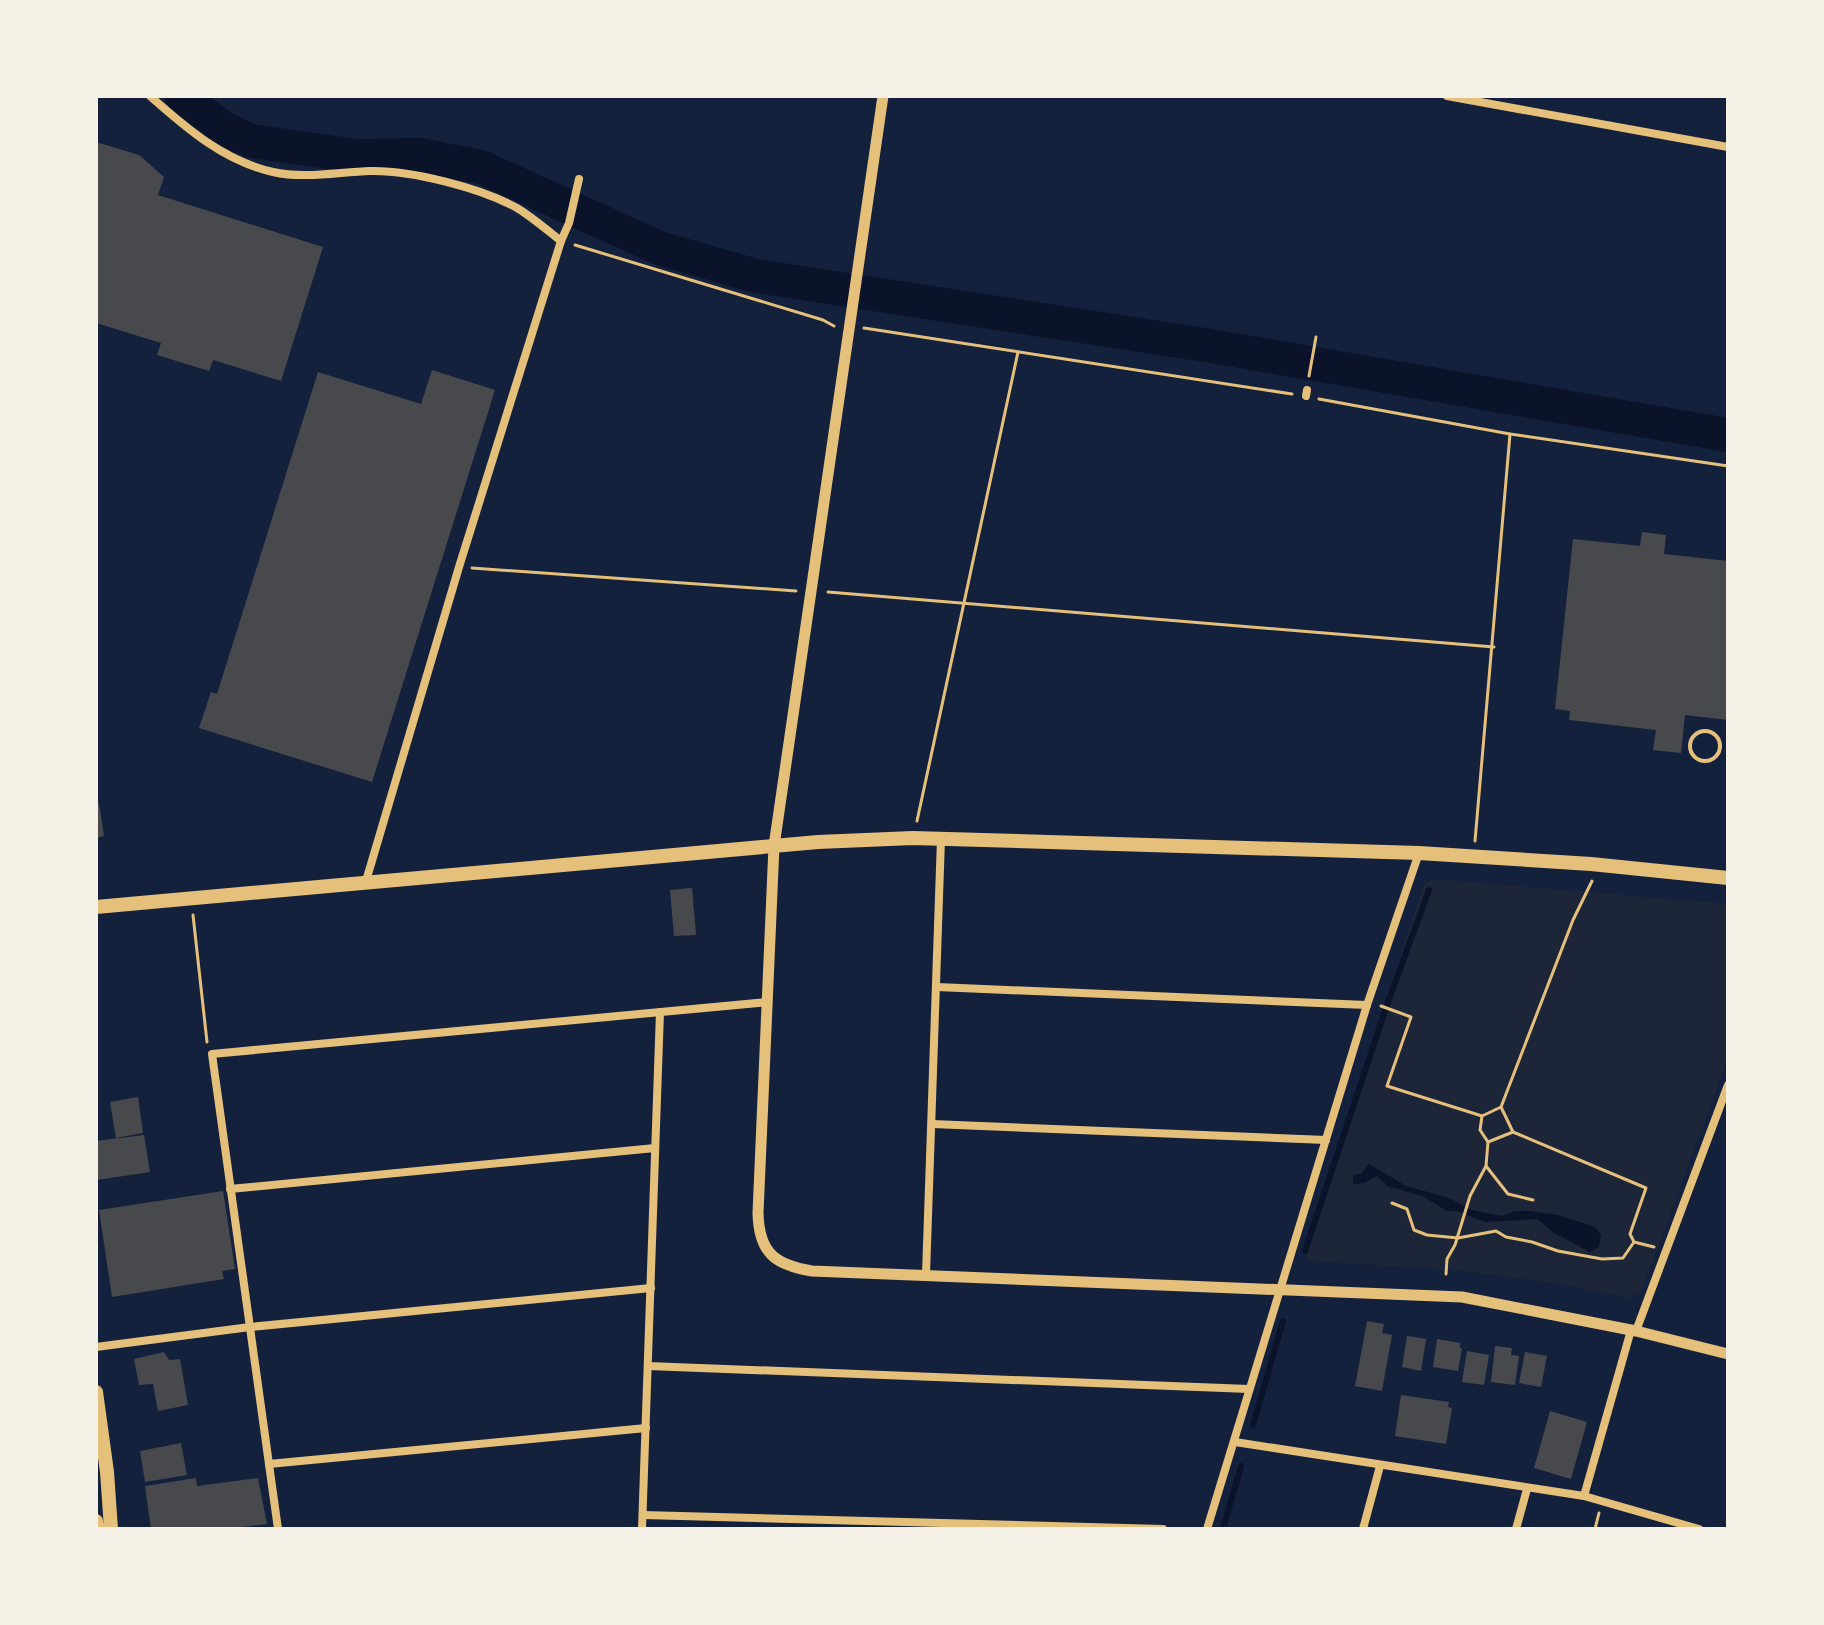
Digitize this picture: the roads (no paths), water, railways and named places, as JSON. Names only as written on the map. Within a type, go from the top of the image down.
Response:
[{"type":"highway","points":[[96,907],[774,846],[913,838],[1474,855],[1728,878]]},
{"type":"highway","points":[[96,1392],[111,1529]]},
{"type":"highway","points":[[96,1521],[98,1529]]},
{"type":"street","points":[[150,96],[192,133],[240,162],[274,173],[318,175],[374,171],[417,176],[464,187],[516,208],[561,241]]},
{"type":"street","points":[[883,96],[774,846],[758,1213],[758,1227],[767,1249],[781,1263],[812,1271],[1462,1297],[1634,1330],[1728,1354]]},
{"type":"street","points":[[1447,96],[1728,147]]},
{"type":"street","points":[[366,881],[459,567],[569,223],[579,179]]},
{"type":"street","points":[[926,1274],[941,839]]},
{"type":"street","points":[[1207,1529],[1367,1005],[1419,853]]},
{"type":"street","points":[[937,987],[1367,1005]]},
{"type":"street","points":[[278,1529],[212,1054],[768,1002]]},
{"type":"street","points":[[642,1529],[660,1012]]},
{"type":"street","points":[[1584,1496],[1634,1330],[1728,1085]]},
{"type":"street","points":[[932,1124],[1326,1140]]},
{"type":"street","points":[[230,1189],[655,1148]]},
{"type":"street","points":[[96,1347],[250,1327],[651,1288]]},
{"type":"street","points":[[648,1366],[1249,1389]]},
{"type":"street","points":[[269,1464],[646,1428]]},
{"type":"street","points":[[1235,1442],[1584,1496],[1673,1526],[1699,1529]]},
{"type":"street","points":[[1363,1529],[1380,1466]]},
{"type":"street","points":[[1516,1529],[1527,1489]]},
{"type":"street","points":[[643,1515],[1163,1529]]},
{"type":"lane","points":[[1700,732],[1709,732],[1719,742],[1717,755],[1708,760],[1699,759],[1691,748],[1692,738],[1700,732]]},
{"type":"lane","points":[[1719,742],[1728,741]]},
{"type":"waterway","points":[[182,96],[222,127],[251,141],[357,156],[420,155],[481,167],[659,248],[756,276],[1205,345],[1728,435]]},
{"type":"waterway","points":[[1305,1251],[1389,999],[1429,890]]},
{"type":"waterway","points":[[1253,1425],[1283,1321]]},
{"type":"waterway","points":[[1223,1529],[1241,1466]]}]
